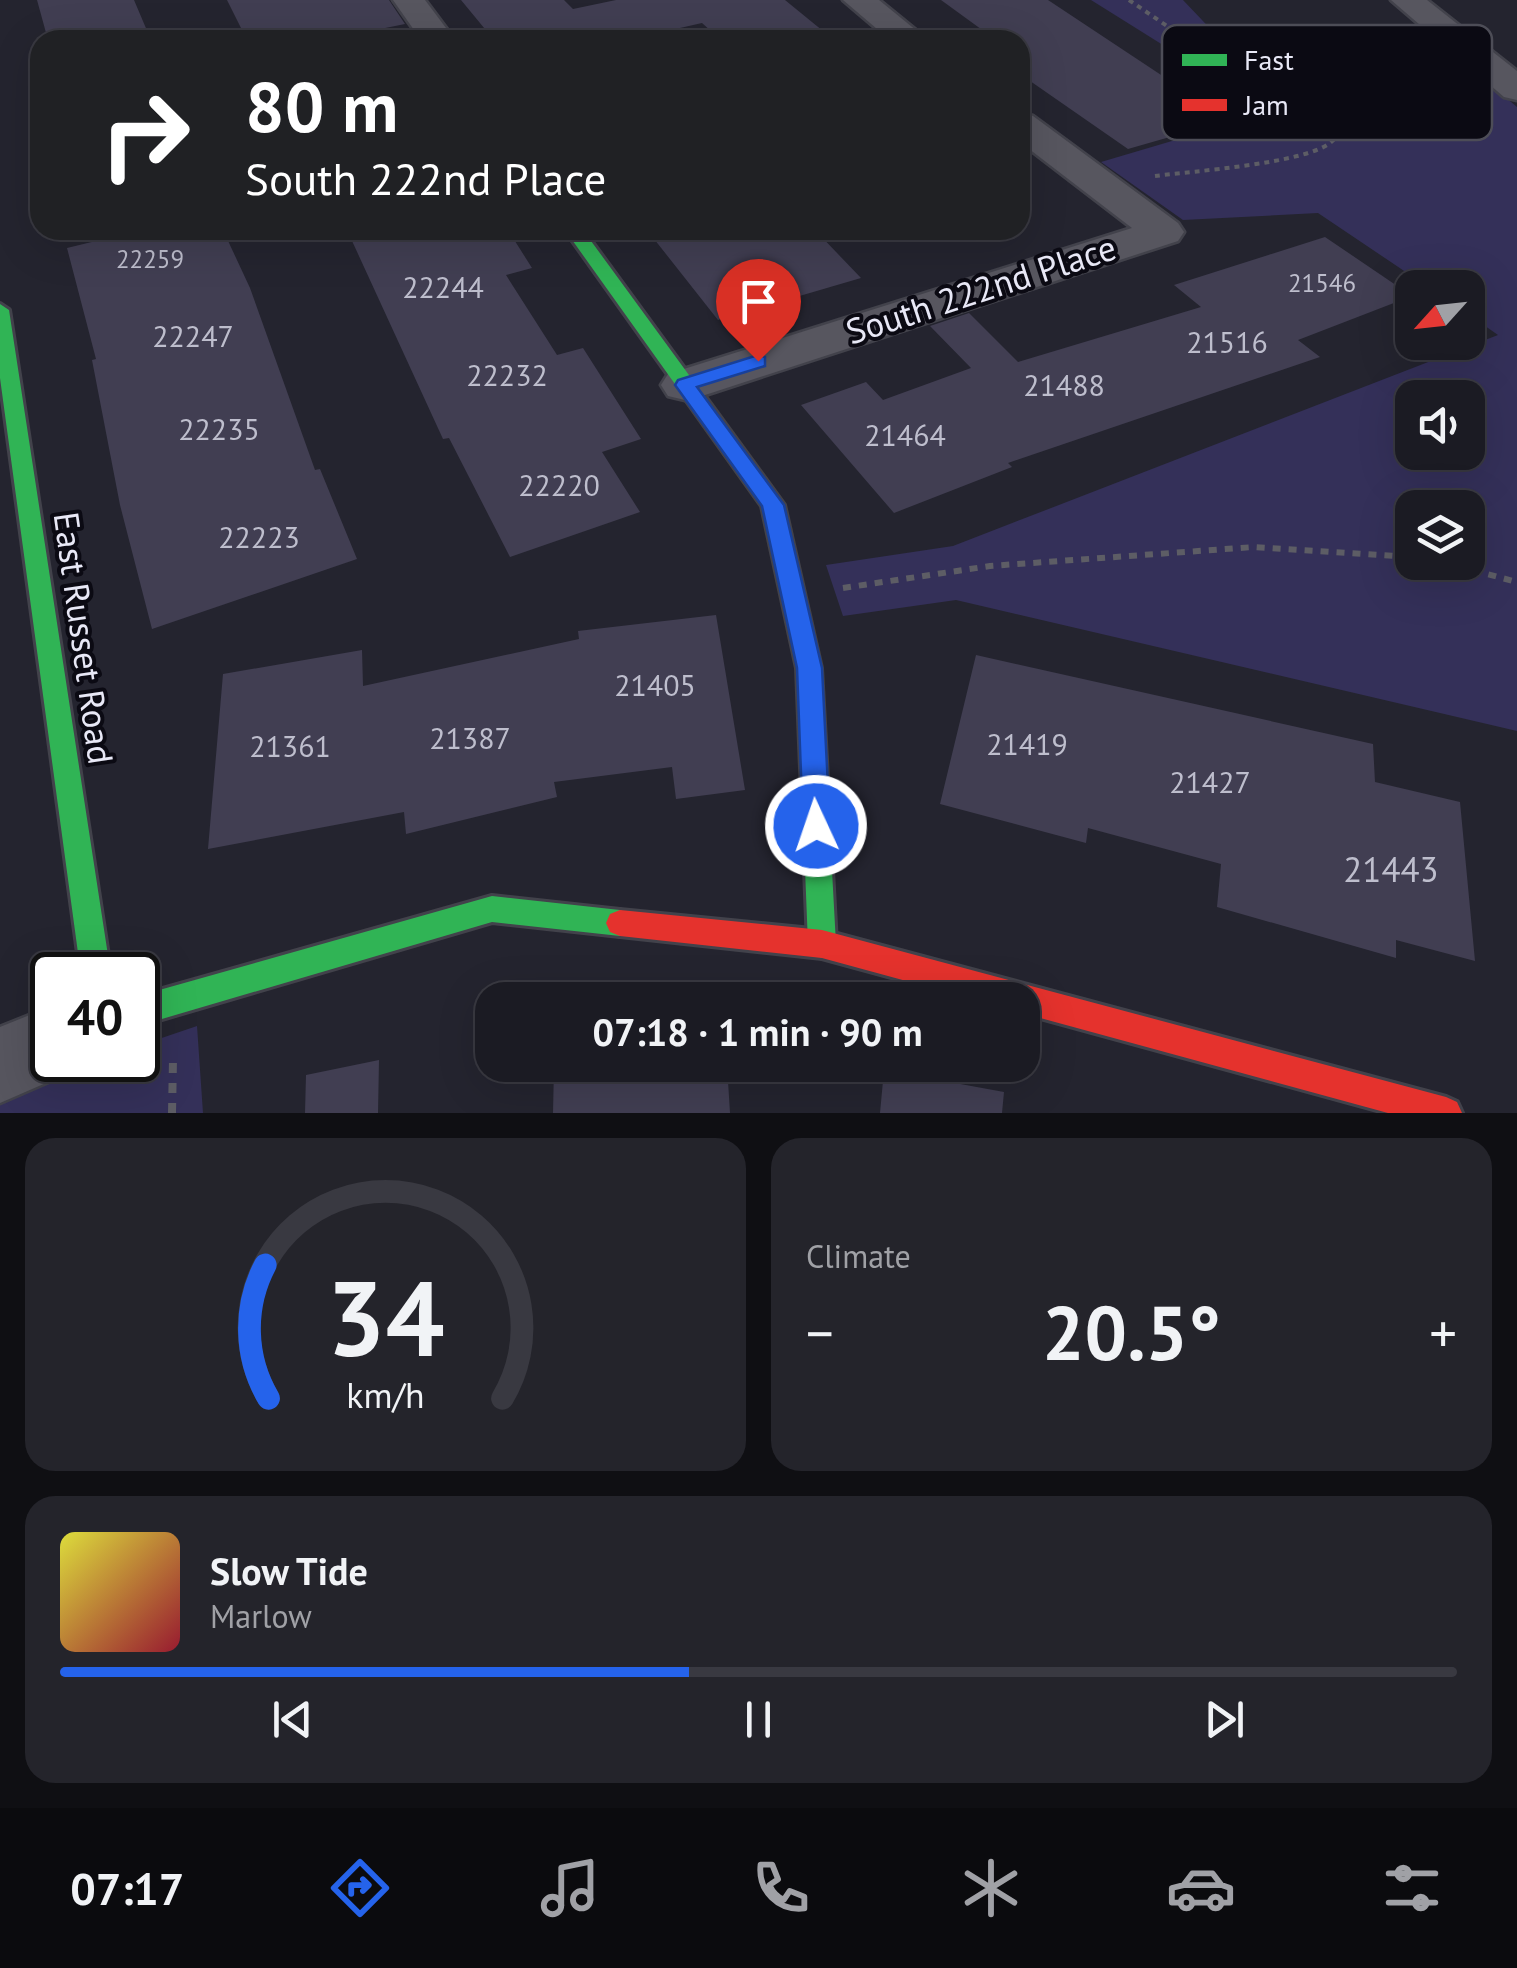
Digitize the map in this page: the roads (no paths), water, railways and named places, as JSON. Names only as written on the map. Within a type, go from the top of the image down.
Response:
[{"type":"street","points":[[409,0],[431,30]]},
{"type":"street","points":[[859,0],[898,30]]},
{"type":"street","points":[[1408,0],[1439,25]]},
{"type":"street","points":[[1492,69],[1517,89]]},
{"type":"street","name":"South 222nd Place","points":[[685,385],[1163,232],[1030,132]]},
{"type":"street","points":[[581,240],[773,505],[810,668],[822,944]]},
{"type":"street","name":"East Russet Road","points":[[0,310],[93,952]]},
{"type":"street","points":[[160,1005],[492,910],[822,944],[1446,1113]]},
{"type":"street","points":[[0,1065],[30,1052]]}]
